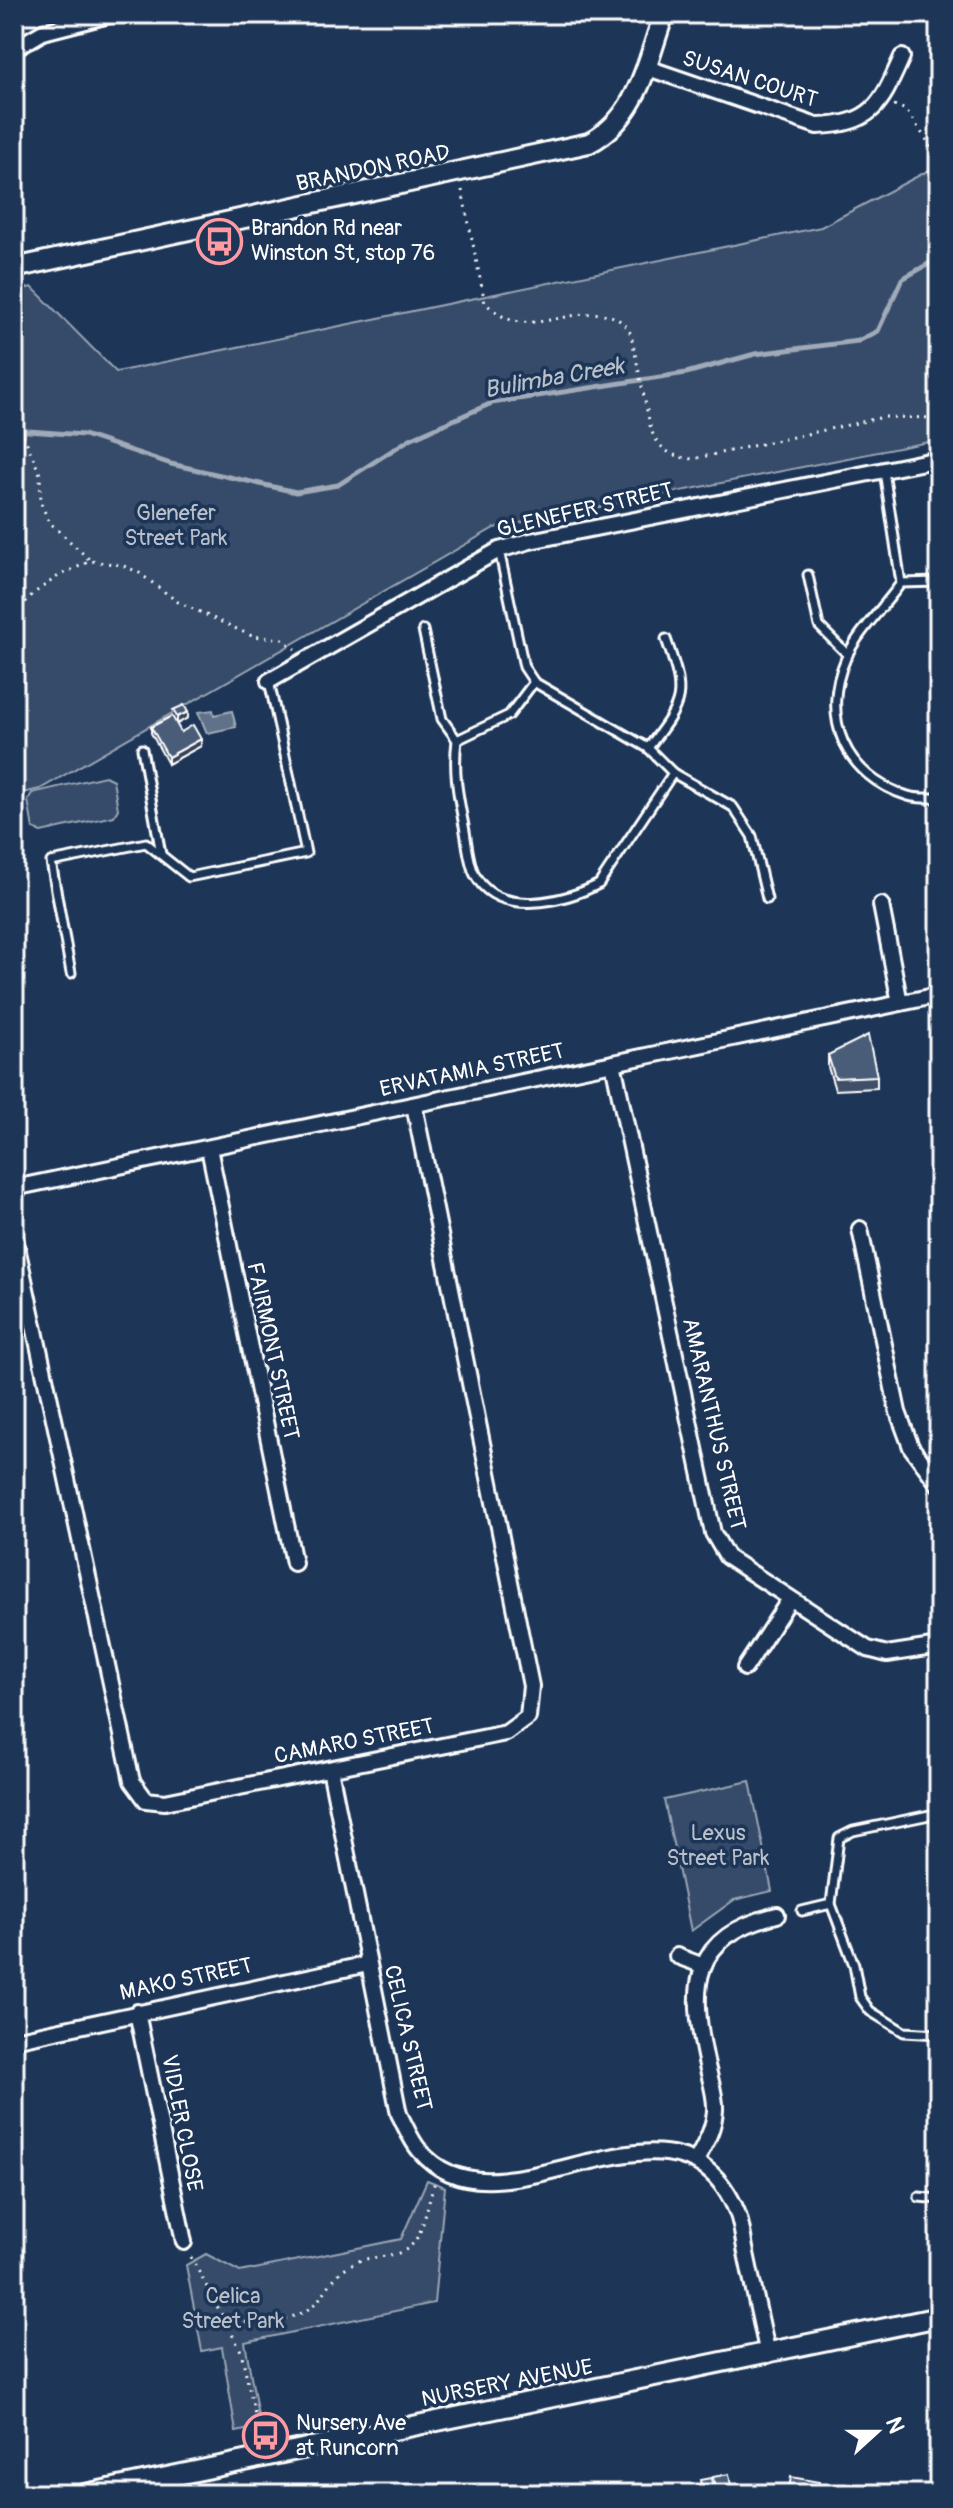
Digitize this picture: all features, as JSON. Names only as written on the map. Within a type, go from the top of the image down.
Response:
[{"type":"street","points":[[14,49],[43,32],[112,14]]},
{"type":"street","name":"BRANDON ROAD","points":[[14,268],[575,148],[599,138],[627,112],[664,14]]},
{"type":"street","points":[[883,101],[902,57]]},
{"type":"street","name":"SUSAN COURT","points":[[645,67],[817,126],[841,125],[863,118],[883,101]]},
{"type":"street","name":"GLENEFER STREET","points":[[269,681],[499,550],[530,541],[939,459]]},
{"type":"street","points":[[881,905],[900,1003]]},
{"type":"street","name":"ERVATAMIA STREET","points":[[14,1188],[939,995]]},
{"type":"street","name":"AMARANTHUS STREET","points":[[613,1063],[713,1533],[727,1557],[868,1649],[887,1654],[939,1646]]},
{"type":"street","name":"CAMARO STREET","points":[[14,1233],[132,1781],[146,1800],[165,1802],[506,1733],[528,1717],[531,1686],[414,1105]]},
{"type":"street","name":"FAIRMONT STREET","points":[[209,1148],[294,1563]]},
{"type":"street","points":[[860,1229],[898,1412],[911,1447],[939,1485]]},
{"type":"street","points":[[745,1668],[790,1599]]},
{"type":"street","name":"CELICA STREET","points":[[330,1769],[399,2114],[420,2152],[442,2168],[473,2180],[507,2179],[633,2152],[662,2152],[696,2161]]},
{"type":"street","points":[[768,2355],[737,2212],[720,2183],[696,2161],[712,2130],[716,2106],[695,1992],[701,1965],[722,1939],[752,1921],[777,1915]]},
{"type":"street","points":[[677,1956],[701,1965]]},
{"type":"street","name":"MAKO STREET","points":[[14,2040],[368,1964]]},
{"type":"street","name":"VIDLER CLOSE","points":[[137,2012],[184,2242]]},
{"type":"street","name":"NURSERY AVENUE","points":[[85,2494],[142,2488],[264,2456],[768,2355],[939,2317]]},
{"type":"lane","points":[[884,471],[901,583],[848,655],[834,690],[835,726],[853,760],[908,796],[939,798]]},
{"type":"lane","points":[[499,550],[524,667],[534,682],[648,748],[673,773],[733,807],[752,836],[767,899]]},
{"type":"lane","points":[[808,575],[819,626],[848,655]]},
{"type":"lane","points":[[901,583],[939,582]]},
{"type":"lane","points":[[423,630],[442,719],[457,740],[453,774],[475,875],[494,894],[520,904],[584,892],[599,884],[673,773]]},
{"type":"lane","points":[[648,748],[675,712],[681,683],[666,639]]},
{"type":"lane","points":[[71,973],[51,862],[146,843],[189,877],[306,853],[269,681]]},
{"type":"lane","points":[[457,740],[509,715],[534,682]]},
{"type":"lane","points":[[142,749],[161,855]]},
{"type":"lane","points":[[939,1813],[853,1831],[839,1838],[831,1904],[854,1965],[860,1997],[870,2011],[904,2032],[939,2034]]},
{"type":"lane","points":[[802,1911],[831,1904]]},
{"type":"lane","points":[[919,2197],[939,2199]]},
{"type":"path","points":[[883,101],[906,110],[939,158]]},
{"type":"path","points":[[459,174],[485,303],[507,319],[533,321],[599,313],[613,315],[624,322],[631,334],[657,442],[675,457],[693,459],[884,417],[939,418]]},
{"type":"path","points":[[14,414],[40,474],[41,503],[49,522],[91,561]]},
{"type":"path","points":[[14,614],[34,593],[60,575],[91,561],[121,565],[138,572],[178,602],[252,636],[282,639],[307,659]]},
{"type":"path","points":[[229,2323],[293,2316],[313,2306],[328,2282],[343,2269],[359,2260],[408,2249],[417,2237],[442,2168]]},
{"type":"path","points":[[184,2242],[241,2351],[264,2456]]},
{"type":"green space","name":"Glenefer Street Park","points":[[939,165],[939,440],[494,528],[40,789],[14,795],[14,291],[32,287],[116,372],[821,227]]},
{"type":"green space","points":[[105,776],[113,780],[118,809],[114,816],[41,832],[33,829],[28,800],[32,793]]},
{"type":"green space","name":"Lexus Street Park","points":[[750,1781],[772,1891],[734,1900],[691,1931],[664,1800]]},
{"type":"green space","name":"Celica Street Park","points":[[427,2180],[445,2187],[434,2303],[245,2342],[260,2427],[236,2432],[222,2347],[202,2351],[186,2265],[206,2254],[240,2272],[401,2239]]},
{"type":"shaded area","points":[[213,710],[214,715],[232,711],[236,727],[207,733],[198,712]]},
{"type":"building","points":[[184,705],[188,712],[177,717],[173,710]]},
{"type":"building","points":[[172,716],[181,732],[193,725],[201,739],[168,757],[151,727]]},
{"type":"building","points":[[868,1035],[877,1076],[835,1078],[828,1055]]},
{"type":"building","points":[[729,2474],[732,2492],[716,2494],[713,2477]]},
{"type":"building","points":[[791,2477],[819,2482],[818,2494],[788,2494]]},
{"type":"building","points":[[711,2478],[714,2494],[703,2494],[700,2480]]},
{"type":"building","points":[[755,2488],[757,2494],[729,2494]]},
{"type":"waterway","name":"Bulimba Creek","points":[[14,430],[84,435],[171,464],[296,492],[338,485],[410,439],[492,403],[686,373],[755,354],[858,341],[878,331],[902,279],[939,258]]},
{"type":"waterway","points":[[14,488],[24,430]]},
{"type":"place","name":"Brandon Rd near Winston St, stop 76","points":[[220,241]]},
{"type":"place","name":"Nursery Ave at Runcorn","points":[[265,2436]]}]
